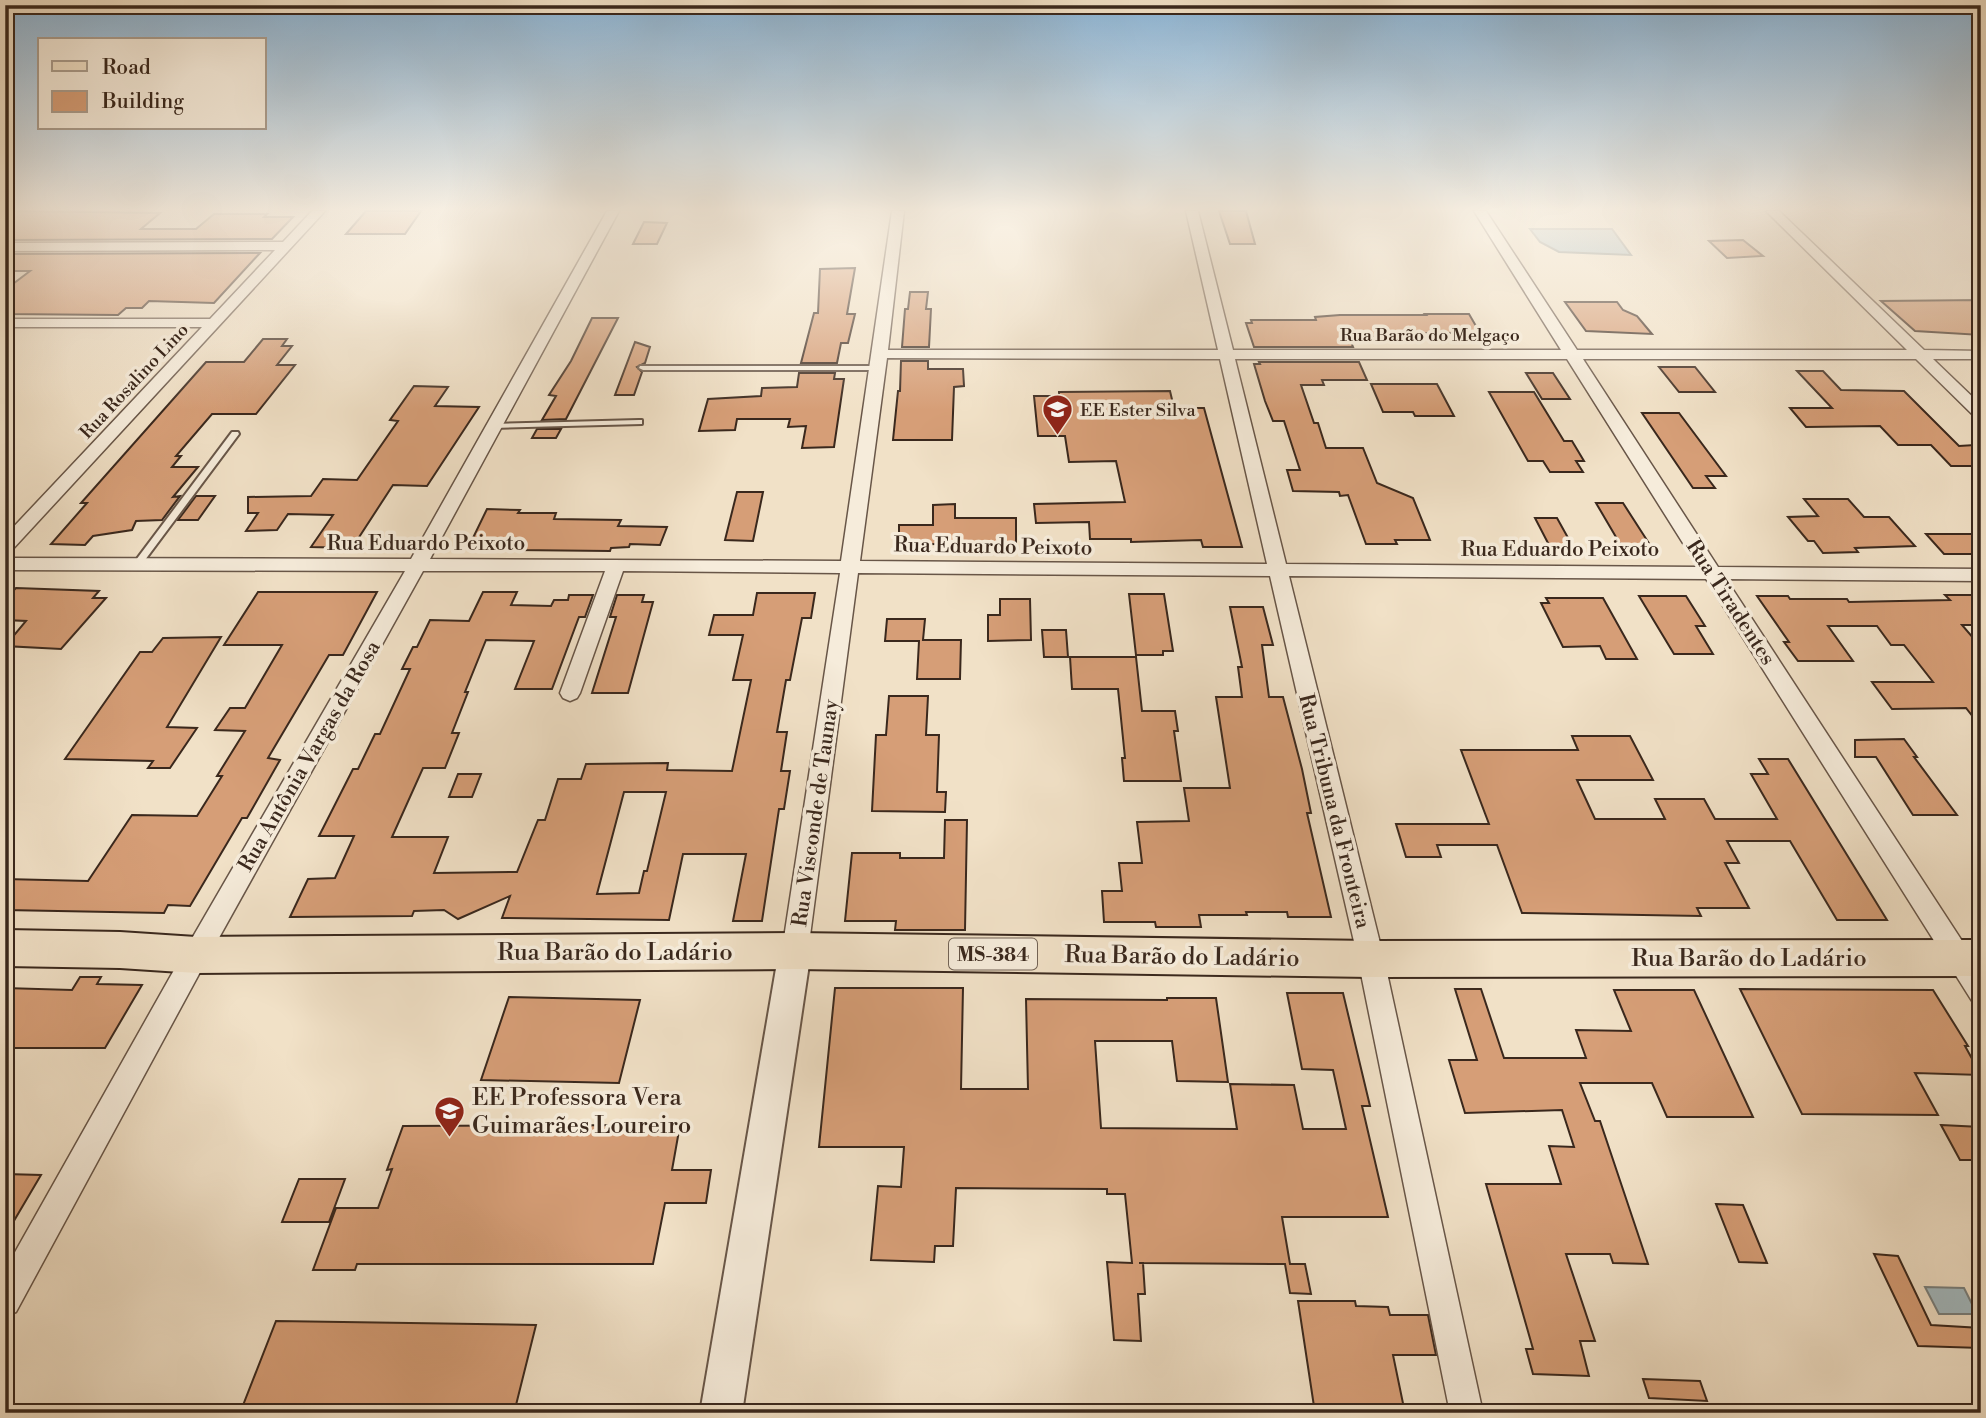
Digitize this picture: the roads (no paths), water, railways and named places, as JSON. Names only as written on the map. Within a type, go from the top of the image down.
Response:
[{"type":"main road","name":"Rua Barão do Ladário","points":[[5,948],[120,950],[196,955],[795,951],[1371,959],[1970,958]]},
{"type":"street","name":"Rua Rosalino Lino","points":[[5,547],[258,277]]},
{"type":"street","name":"Rua Antônia Vargas da Rosa","points":[[5,1301],[576,277]]},
{"type":"street","name":"Rua Visconde de Taunay","points":[[721,1413],[795,951],[890,277]]},
{"type":"street","name":"Rua Tribuna da Fronteira","points":[[1207,277],[1371,959],[1467,1413]]},
{"type":"street","name":"Rua Tiradentes","points":[[1521,277],[1712,572],[1970,958],[1981,993]]},
{"type":"street","points":[[1840,277],[1981,414]]},
{"type":"street","points":[[5,323],[214,324]]},
{"type":"street","name":"Rua Barão do Melgaço","points":[[879,361],[1225,355],[1981,355]]},
{"type":"street","name":"Rua Eduardo Peixoto","points":[[5,564],[616,565],[1277,572],[1981,575]]},
{"type":"street","points":[[570,693],[616,565]]},
{"type":"lane","points":[[643,368],[879,361]]},
{"type":"lane","points":[[493,426],[639,422]]},
{"type":"lane","points":[[136,565],[235,434]]},
{"type":"water","points":[[1925,1287],[1964,1288],[1977,1314],[1939,1314]]},
{"type":"place","name":"EE Ester Silva","points":[[1057,437]]},
{"type":"place","name":"EE Professora Vera Guimarães Loureiro","points":[[449,1138]]}]
